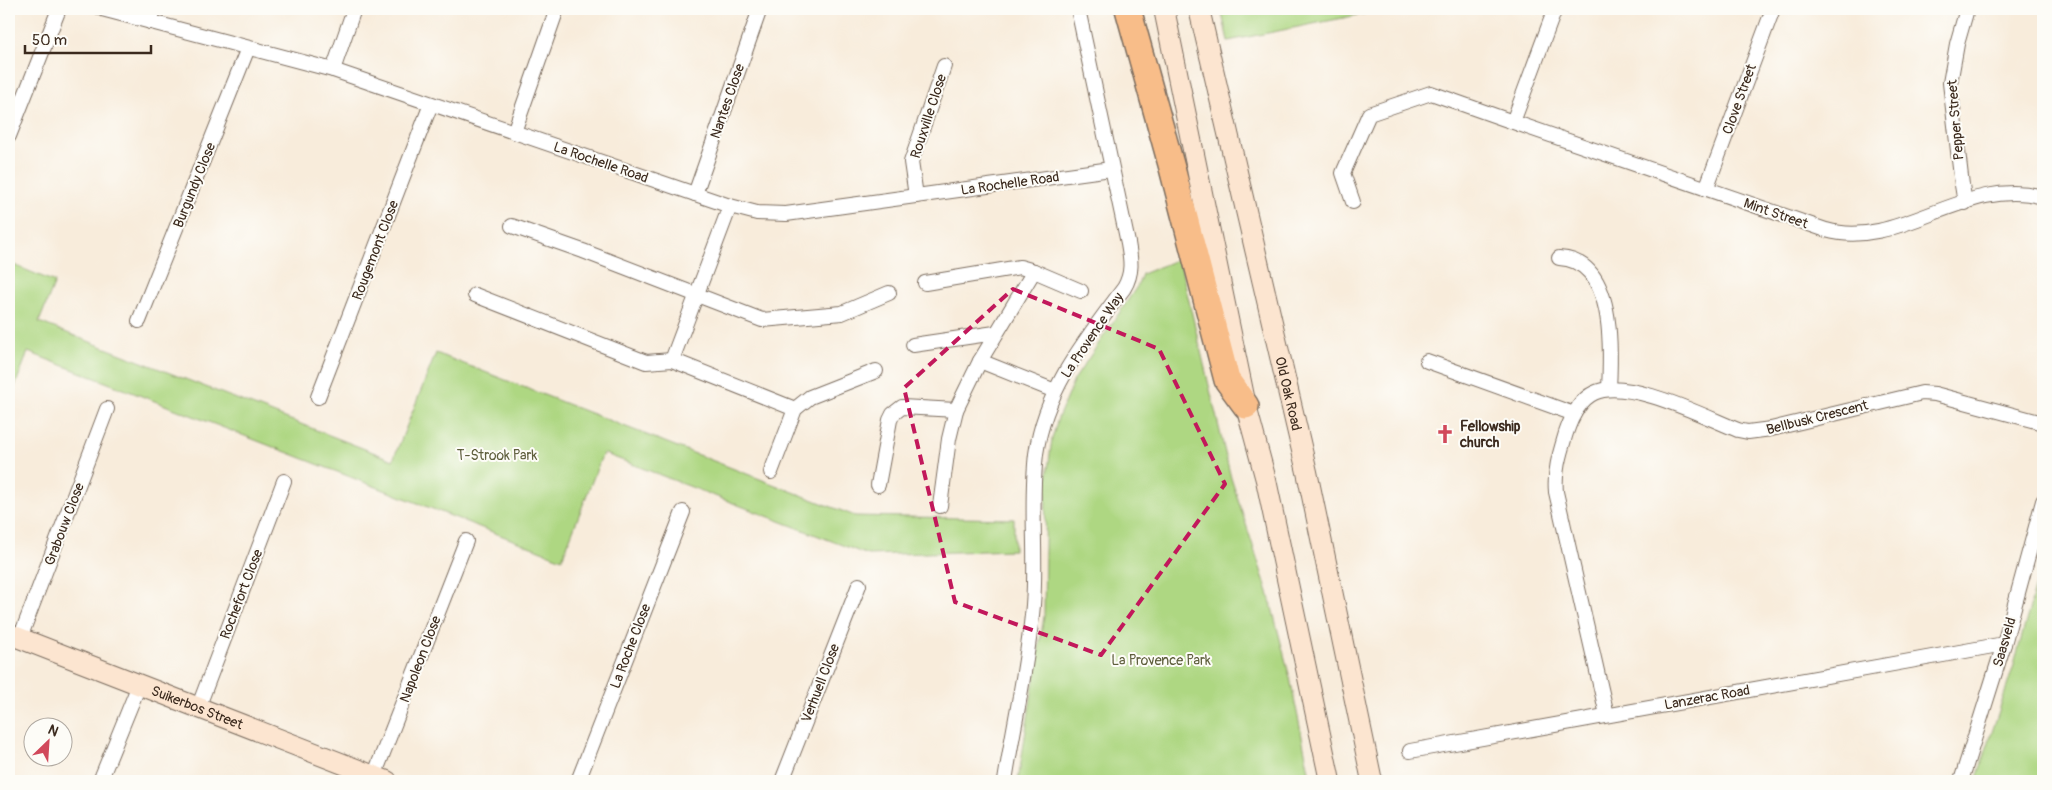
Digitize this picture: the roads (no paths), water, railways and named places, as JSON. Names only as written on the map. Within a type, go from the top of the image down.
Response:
[{"type":"highway","points":[[1128,9],[1172,168],[1227,380],[1246,406]]},
{"type":"main road","points":[[1164,9],[1246,406],[1266,480],[1330,781]]},
{"type":"main road","name":"Old Oak Road","points":[[1199,9],[1307,472],[1372,781]]},
{"type":"main road","name":"Suikerbos Street","points":[[14,636],[381,779]]},
{"type":"street","points":[[9,136],[59,9]]},
{"type":"street","name":"La Rochelle Road","points":[[102,9],[152,15],[248,48],[333,70],[730,206],[758,213],[781,214],[1111,169]]},
{"type":"street","points":[[333,70],[354,9]]},
{"type":"street","points":[[514,132],[557,9]]},
{"type":"street","name":"Nantes Close","points":[[695,194],[760,9]]},
{"type":"street","name":"La Provence Way","points":[[1005,781],[1030,636],[1033,606],[1036,454],[1043,422],[1055,390],[1075,354],[1124,288],[1130,276],[1132,261],[1078,9]]},
{"type":"street","points":[[1513,122],[1555,9]]},
{"type":"street","name":"Clove Street","points":[[1706,189],[1772,9]]},
{"type":"street","name":"Pepper Street","points":[[1965,202],[1950,84],[1957,44],[1967,9]]},
{"type":"street","name":"Burgundy Close","points":[[139,322],[248,48]]},
{"type":"street","name":"Rouxville Close","points":[[916,196],[911,162],[944,66]]},
{"type":"street","name":"Mint Street","points":[[1354,202],[1343,173],[1369,114],[1431,93],[1826,230],[1848,235],[1869,234],[1988,195],[2006,192],[2043,197]]},
{"type":"street","name":"Rougemont Close","points":[[318,397],[431,104]]},
{"type":"street","points":[[672,360],[730,206]]},
{"type":"street","points":[[512,226],[767,321],[842,313],[890,293]]},
{"type":"street","points":[[1559,258],[1571,260],[1590,274],[1606,306],[1611,339],[1609,389]]},
{"type":"street","points":[[925,283],[1014,266],[1034,270],[1081,291]]},
{"type":"street","points":[[940,506],[949,439],[956,410],[995,333],[1034,270]]},
{"type":"street","points":[[475,296],[646,362],[672,360],[795,409]]},
{"type":"street","points":[[913,345],[995,333]]},
{"type":"street","points":[[980,361],[1055,390]]},
{"type":"street","points":[[1427,361],[1574,414]]},
{"type":"street","points":[[771,472],[795,409],[810,397],[876,371]]},
{"type":"street","name":"Bellbusk Crescent","points":[[1607,715],[1556,486],[1559,457],[1574,414],[1586,398],[1609,389],[1636,392],[1748,432],[1770,429],[1922,392],[2043,423]]},
{"type":"street","points":[[878,485],[892,414],[902,407],[956,410]]},
{"type":"street","name":"Grabouw Close","points":[[14,636],[107,410]]},
{"type":"street","name":"Rochefort Close","points":[[198,708],[284,481]]},
{"type":"street","name":"Saasveld","points":[[1961,781],[2004,644],[2043,501]]},
{"type":"street","name":"La Roche Close","points":[[578,781],[683,512]]},
{"type":"street","name":"Napoleon Close","points":[[381,779],[466,541]]},
{"type":"street","name":"Verhuell Close","points":[[782,781],[858,585]]},
{"type":"street","name":"Lanzerac Road","points":[[1410,751],[2004,644]]},
{"type":"street","points":[[100,781],[139,684]]},
{"type":"place","name":"Fellowship church","points":[[1445,434]]},
{"type":"park label","name":"T-Strook Park","points":[[497,455]]},
{"type":"park label","name":"La Provence Park","points":[[1161,660]]}]
